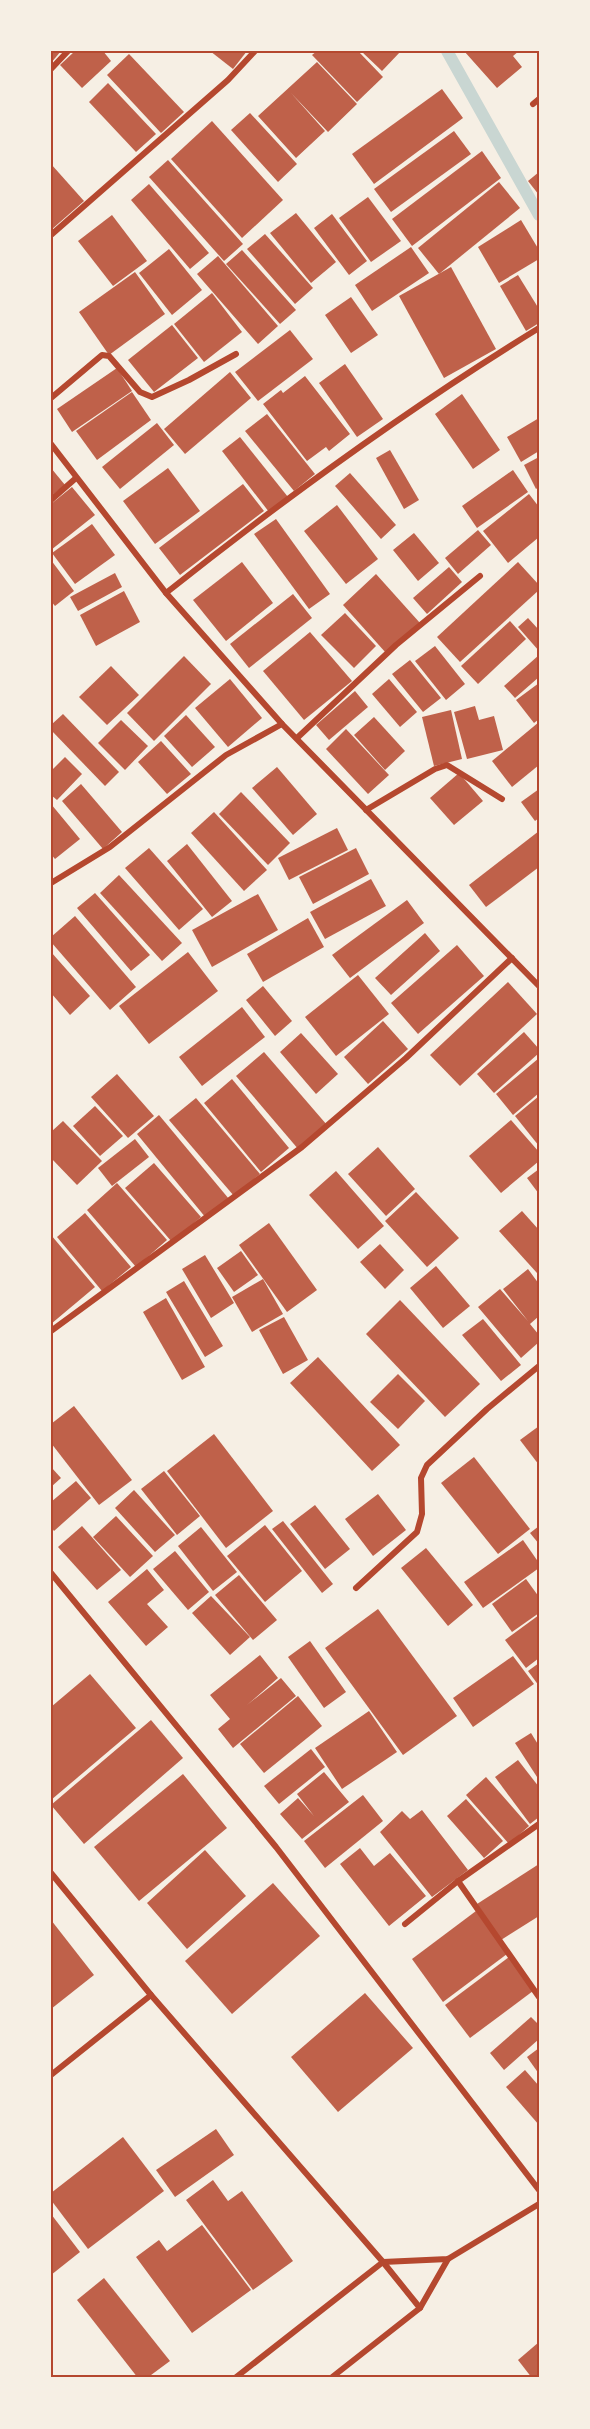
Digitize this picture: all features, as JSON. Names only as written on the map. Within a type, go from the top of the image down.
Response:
[{"type":"street","points":[[51,69],[68,51]]},
{"type":"street","points":[[51,235],[228,80],[255,51]]},
{"type":"street","points":[[533,104],[539,99]]},
{"type":"street","points":[[166,593],[297,491],[454,382],[539,328]]},
{"type":"street","points":[[51,398],[102,355],[109,356],[140,392],[152,397],[236,354]]},
{"type":"street","points":[[51,444],[166,593],[282,724],[539,986]]},
{"type":"street","points":[[51,500],[76,478]]},
{"type":"street","points":[[297,738],[396,645],[480,576]]},
{"type":"street","points":[[51,883],[110,847],[226,755],[282,724]]},
{"type":"street","points":[[366,810],[427,773],[447,765],[502,799]]},
{"type":"street","points":[[51,1331],[302,1147],[406,1058],[512,958]]},
{"type":"street","points":[[356,1588],[417,1532],[422,1514],[421,1478],[427,1465],[487,1409],[539,1366]]},
{"type":"street","points":[[51,1573],[276,1847],[539,2190]]},
{"type":"street","points":[[405,1924],[458,1881],[539,1824]]},
{"type":"street","points":[[51,1873],[151,1995],[383,2262],[420,2308]]},
{"type":"street","points":[[458,1881],[539,1997]]},
{"type":"street","points":[[51,2075],[151,1995]]},
{"type":"street","points":[[235,2378],[383,2262],[448,2259],[539,2204]]},
{"type":"street","points":[[331,2378],[420,2308],[448,2259]]},
{"type":"building","points":[[51,51],[61,51],[51,63]]},
{"type":"building","points":[[75,51],[103,51],[111,61],[82,88],[60,65]]},
{"type":"building","points":[[210,51],[247,51],[233,69]]},
{"type":"building","points":[[317,51],[358,51],[383,77],[357,102],[312,55]]},
{"type":"building","points":[[361,51],[401,51],[382,71]]},
{"type":"building","points":[[464,51],[519,51],[513,56],[522,67],[497,88]]},
{"type":"building","points":[[129,54],[184,112],[161,133],[107,75]]},
{"type":"building","points":[[317,62],[357,104],[328,132],[291,93],[325,131],[296,158],[258,116]]},
{"type":"building","points":[[108,83],[156,134],[136,152],[89,102]]},
{"type":"building","points":[[442,89],[463,118],[374,184],[352,154]]},
{"type":"building","points":[[250,113],[297,164],[278,182],[231,130]]},
{"type":"building","points":[[212,121],[283,200],[242,238],[171,159]]},
{"type":"building","points":[[454,131],[471,154],[391,212],[374,189]]},
{"type":"building","points":[[482,151],[501,178],[412,246],[392,219]]},
{"type":"building","points":[[168,160],[243,244],[224,261],[149,177]]},
{"type":"building","points":[[51,164],[84,201],[51,230]]},
{"type":"building","points":[[539,172],[539,195],[528,181]]},
{"type":"building","points":[[499,182],[520,208],[439,274],[418,248]]},
{"type":"building","points":[[149,184],[209,253],[190,269],[131,200]]},
{"type":"building","points":[[368,197],[401,241],[371,262],[339,218]]},
{"type":"building","points":[[296,213],[336,262],[311,283],[270,233]]},
{"type":"building","points":[[332,214],[367,261],[349,275],[314,228]]},
{"type":"building","points":[[112,215],[147,261],[113,286],[78,241]]},
{"type":"building","points":[[521,220],[539,250],[539,259],[499,283],[478,247]]},
{"type":"building","points":[[265,234],[313,288],[295,304],[247,249]]},
{"type":"building","points":[[411,247],[429,273],[372,311],[355,285]]},
{"type":"building","points":[[169,249],[202,290],[172,315],[139,273]]},
{"type":"building","points":[[242,250],[296,310],[280,324],[226,264]]},
{"type":"building","points":[[218,256],[278,326],[258,344],[197,274]]},
{"type":"building","points":[[451,267],[496,349],[444,378],[399,296]]},
{"type":"building","points":[[135,272],[165,314],[109,355],[79,312]]},
{"type":"building","points":[[518,275],[539,309],[539,323],[526,331],[500,286]]},
{"type":"building","points":[[212,293],[242,332],[204,362],[174,324]]},
{"type":"building","points":[[351,297],[378,335],[351,353],[325,315]]},
{"type":"building","points":[[172,325],[198,358],[154,392],[128,360]]},
{"type":"building","points":[[290,330],[313,359],[258,401],[235,372]]},
{"type":"building","points":[[345,364],[383,419],[357,437],[319,383]]},
{"type":"building","points":[[117,368],[132,391],[72,432],[57,409]]},
{"type":"building","points":[[230,372],[251,398],[185,454],[164,429]]},
{"type":"building","points":[[305,376],[350,434],[329,451],[326,447],[307,461],[263,404],[281,390],[283,393]]},
{"type":"building","points":[[132,392],[151,420],[97,460],[76,431]]},
{"type":"building","points":[[462,394],[500,450],[473,469],[435,414]]},
{"type":"building","points":[[267,414],[315,474],[294,491],[245,431]]},
{"type":"building","points":[[539,418],[539,451],[521,462],[507,437]]},
{"type":"building","points":[[157,423],[174,445],[120,489],[102,467]]},
{"type":"building","points":[[240,437],[288,497],[269,512],[222,451]]},
{"type":"building","points":[[390,450],[419,500],[404,509],[376,458]]},
{"type":"building","points":[[539,457],[539,487],[536,489],[524,465]]},
{"type":"building","points":[[51,468],[65,485],[51,496]]},
{"type":"building","points":[[168,468],[200,511],[155,544],[123,501]]},
{"type":"building","points":[[513,470],[528,492],[477,528],[462,506]]},
{"type":"building","points":[[350,473],[396,525],[381,539],[335,486]]},
{"type":"building","points":[[243,484],[264,511],[180,575],[159,548]]},
{"type":"building","points":[[72,487],[95,515],[51,550],[51,504]]},
{"type":"building","points":[[529,494],[539,507],[539,537],[508,563],[483,531]]},
{"type":"building","points":[[337,505],[378,559],[346,584],[304,531]]},
{"type":"building","points":[[276,519],[330,594],[309,609],[254,534]]},
{"type":"building","points":[[92,524],[115,555],[75,584],[52,553]]},
{"type":"building","points":[[478,530],[491,545],[458,574],[445,558]]},
{"type":"building","points":[[414,533],[439,563],[418,581],[393,550]]},
{"type":"building","points":[[51,560],[74,591],[55,606],[51,601]]},
{"type":"building","points":[[242,562],[273,603],[226,641],[193,600]]},
{"type":"building","points":[[518,562],[539,585],[539,590],[460,662],[437,637]]},
{"type":"building","points":[[449,567],[462,582],[427,614],[413,598]]},
{"type":"building","points":[[115,573],[122,587],[78,611],[70,597]]},
{"type":"building","points":[[376,574],[420,623],[386,653],[343,605]]},
{"type":"building","points":[[124,591],[140,622],[96,646],[80,615]]},
{"type":"building","points":[[293,594],[312,618],[249,668],[230,644]]},
{"type":"building","points":[[345,613],[376,646],[354,668],[321,635]]},
{"type":"building","points":[[528,618],[539,630],[539,651],[518,627]]},
{"type":"building","points":[[510,621],[526,639],[478,684],[461,666]]},
{"type":"building","points":[[310,632],[352,681],[304,720],[263,671]]},
{"type":"building","points":[[435,646],[465,684],[446,700],[415,661]]},
{"type":"building","points":[[539,655],[539,677],[515,698],[504,686]]},
{"type":"building","points":[[184,656],[211,684],[154,741],[127,713]]},
{"type":"building","points":[[410,660],[441,698],[423,712],[392,674]]},
{"type":"building","points":[[111,666],[139,695],[107,725],[79,697]]},
{"type":"building","points":[[230,679],[262,718],[228,747],[195,708]]},
{"type":"building","points":[[389,679],[417,712],[400,727],[372,694]]},
{"type":"building","points":[[539,683],[539,719],[534,723],[516,700]]},
{"type":"building","points":[[355,691],[368,707],[329,740],[316,725]]},
{"type":"building","points":[[475,706],[479,720],[494,716],[503,750],[467,759],[454,712]]},
{"type":"building","points":[[451,710],[462,759],[434,766],[422,717]]},
{"type":"building","points":[[63,714],[119,772],[105,786],[51,730],[51,725]]},
{"type":"building","points":[[186,715],[215,747],[192,767],[164,736]]},
{"type":"building","points":[[374,717],[405,751],[385,770],[354,735]]},
{"type":"building","points":[[121,720],[148,746],[125,770],[98,743]]},
{"type":"building","points":[[539,722],[539,765],[512,787],[492,761]]},
{"type":"building","points":[[346,729],[389,775],[368,794],[326,749]]},
{"type":"building","points":[[161,741],[191,774],[167,794],[138,762]]},
{"type":"building","points":[[65,757],[82,774],[57,800],[51,795],[51,771]]},
{"type":"building","points":[[277,767],[317,814],[293,835],[252,788]]},
{"type":"building","points":[[459,773],[483,801],[454,825],[430,798]]},
{"type":"building","points":[[81,784],[122,832],[103,849],[62,801]]},
{"type":"building","points":[[539,789],[539,818],[535,821],[521,802]]},
{"type":"building","points":[[241,792],[290,843],[268,865],[219,814]]},
{"type":"building","points":[[51,804],[80,839],[55,859],[51,854]]},
{"type":"building","points":[[214,812],[267,870],[244,891],[191,833]]},
{"type":"building","points":[[337,828],[348,850],[289,880],[278,858]]},
{"type":"building","points":[[539,831],[539,867],[486,907],[469,885]]},
{"type":"building","points":[[187,844],[232,901],[212,917],[167,861]]},
{"type":"building","points":[[149,848],[203,909],[179,930],[125,868]]},
{"type":"building","points":[[356,848],[369,874],[313,904],[299,877]]},
{"type":"building","points":[[119,875],[182,943],[162,961],[100,893]]},
{"type":"building","points":[[371,879],[386,906],[325,939],[310,912]]},
{"type":"building","points":[[95,893],[150,955],[131,971],[77,908]]},
{"type":"building","points":[[258,894],[278,930],[212,967],[192,930]]},
{"type":"building","points":[[407,900],[424,923],[350,978],[332,955]]},
{"type":"building","points":[[75,916],[136,987],[110,1010],[51,942],[51,937]]},
{"type":"building","points":[[308,918],[324,947],[263,982],[247,954]]},
{"type":"building","points":[[425,933],[440,951],[391,995],[375,978]]},
{"type":"building","points":[[457,945],[484,976],[418,1034],[391,1003]]},
{"type":"building","points":[[51,952],[90,996],[70,1015],[51,993]]},
{"type":"building","points":[[188,952],[218,991],[149,1044],[119,1006]]},
{"type":"building","points":[[358,975],[389,1014],[336,1056],[305,1017]]},
{"type":"building","points":[[508,982],[537,1014],[460,1086],[430,1055]]},
{"type":"building","points":[[263,986],[292,1021],[275,1036],[246,1000]]},
{"type":"building","points":[[242,1007],[265,1037],[202,1086],[179,1057]]},
{"type":"building","points":[[383,1021],[408,1049],[368,1084],[344,1057]]},
{"type":"building","points":[[524,1032],[539,1049],[539,1053],[494,1093],[477,1074]]},
{"type":"building","points":[[301,1033],[338,1074],[316,1094],[280,1052]]},
{"type":"building","points":[[264,1052],[327,1125],[299,1150],[236,1076]]},
{"type":"building","points":[[539,1058],[539,1093],[513,1115],[496,1094]]},
{"type":"building","points":[[117,1074],[154,1116],[128,1138],[91,1097]]},
{"type":"building","points":[[232,1079],[289,1148],[261,1172],[204,1103]]},
{"type":"building","points":[[539,1096],[539,1146],[515,1116]]},
{"type":"building","points":[[196,1098],[260,1174],[234,1196],[169,1120]]},
{"type":"building","points":[[95,1106],[123,1136],[100,1156],[73,1126]]},
{"type":"building","points":[[159,1115],[229,1199],[206,1218],[137,1134]]},
{"type":"building","points":[[511,1120],[539,1152],[539,1161],[501,1193],[469,1156]]},
{"type":"building","points":[[63,1121],[102,1161],[77,1185],[51,1158],[51,1132]]},
{"type":"building","points":[[135,1139],[149,1157],[112,1186],[98,1168]]},
{"type":"building","points":[[378,1147],[415,1189],[386,1216],[348,1174]]},
{"type":"building","points":[[154,1163],[201,1217],[172,1242],[125,1188]]},
{"type":"building","points":[[539,1169],[539,1194],[527,1178]]},
{"type":"building","points":[[336,1171],[384,1226],[358,1249],[309,1195]]},
{"type":"building","points":[[117,1183],[167,1240],[136,1267],[87,1210]]},
{"type":"building","points":[[416,1192],[459,1238],[427,1267],[385,1221]]},
{"type":"building","points":[[522,1211],[539,1230],[539,1271],[537,1273],[499,1231]]},
{"type":"building","points":[[85,1213],[131,1267],[102,1291],[57,1237]]},
{"type":"building","points":[[269,1223],[317,1290],[287,1312],[239,1245]]},
{"type":"building","points":[[51,1235],[95,1287],[51,1324]]},
{"type":"building","points":[[380,1244],[404,1270],[385,1289],[360,1262]]},
{"type":"building","points":[[241,1251],[258,1275],[234,1292],[217,1268]]},
{"type":"building","points":[[205,1255],[234,1303],[211,1318],[182,1269]]},
{"type":"building","points":[[436,1266],[470,1306],[443,1328],[410,1288]]},
{"type":"building","points":[[528,1269],[539,1284],[539,1316],[530,1324],[539,1335],[539,1342],[521,1358],[478,1307],[500,1289],[528,1321],[503,1289]]},
{"type":"building","points":[[263,1279],[283,1314],[252,1332],[232,1297]]},
{"type":"building","points":[[184,1281],[223,1346],[205,1357],[166,1292]]},
{"type":"building","points":[[166,1298],[205,1367],[182,1380],[143,1312]]},
{"type":"building","points":[[400,1300],[480,1384],[445,1417],[366,1334]]},
{"type":"building","points":[[284,1317],[308,1360],[283,1374],[259,1330]]},
{"type":"building","points":[[483,1319],[521,1365],[501,1381],[462,1335]]},
{"type":"building","points":[[318,1357],[400,1445],[372,1471],[290,1383]]},
{"type":"building","points":[[398,1374],[425,1401],[398,1429],[370,1402]]},
{"type":"building","points":[[74,1406],[132,1480],[99,1505],[51,1443],[51,1424]]},
{"type":"building","points":[[539,1426],[539,1465],[520,1440]]},
{"type":"building","points":[[214,1434],[273,1511],[226,1548],[167,1471]]},
{"type":"building","points":[[474,1457],[530,1529],[498,1554],[441,1483]]},
{"type":"building","points":[[51,1467],[61,1478],[51,1487]]},
{"type":"building","points":[[164,1471],[200,1516],[177,1535],[141,1489]]},
{"type":"building","points":[[76,1481],[91,1498],[54,1531],[51,1527],[51,1502]]},
{"type":"building","points":[[134,1490],[175,1535],[155,1552],[115,1508]]},
{"type":"building","points":[[378,1494],[406,1530],[373,1556],[345,1519]]},
{"type":"building","points":[[315,1505],[350,1549],[325,1569],[290,1524]]},
{"type":"building","points":[[116,1516],[153,1556],[130,1577],[93,1537]]},
{"type":"building","points":[[283,1521],[333,1584],[322,1593],[272,1529]]},
{"type":"building","points":[[265,1525],[302,1571],[265,1602],[227,1556]]},
{"type":"building","points":[[82,1526],[121,1570],[97,1590],[58,1547]]},
{"type":"building","points":[[539,1526],[539,1544],[530,1533]]},
{"type":"building","points":[[201,1527],[237,1572],[213,1591],[178,1546]]},
{"type":"building","points":[[523,1540],[539,1563],[539,1568],[483,1608],[464,1582]]},
{"type":"building","points":[[426,1548],[473,1605],[448,1626],[401,1568]]},
{"type":"building","points":[[175,1551],[209,1592],[188,1610],[153,1569]]},
{"type":"building","points":[[147,1569],[164,1590],[147,1604],[168,1627],[146,1646],[108,1602]]},
{"type":"building","points":[[239,1575],[277,1620],[253,1640],[215,1595]]},
{"type":"building","points":[[526,1579],[539,1597],[539,1613],[512,1632],[492,1604]]},
{"type":"building","points":[[211,1596],[250,1637],[230,1655],[192,1613]]},
{"type":"building","points":[[378,1609],[457,1716],[403,1755],[325,1648]]},
{"type":"building","points":[[539,1615],[539,1658],[526,1668],[505,1640]]},
{"type":"building","points":[[310,1641],[346,1692],[324,1708],[288,1657]]},
{"type":"building","points":[[260,1655],[278,1678],[247,1705],[281,1678],[296,1696],[233,1748],[218,1729],[230,1719],[210,1695]]},
{"type":"building","points":[[513,1656],[534,1684],[473,1727],[453,1698]]},
{"type":"building","points":[[539,1663],[539,1686],[528,1671]]},
{"type":"building","points":[[90,1674],[136,1728],[51,1800],[51,1707]]},
{"type":"building","points":[[298,1696],[322,1726],[264,1773],[240,1744]]},
{"type":"building","points":[[369,1711],[397,1752],[342,1789],[315,1748]]},
{"type":"building","points":[[151,1720],[183,1758],[84,1844],[51,1805]]},
{"type":"building","points":[[531,1733],[539,1746],[539,1780],[515,1743]]},
{"type":"building","points":[[311,1749],[325,1767],[279,1804],[264,1786]]},
{"type":"building","points":[[518,1760],[539,1787],[539,1817],[530,1824],[495,1777]]},
{"type":"building","points":[[324,1772],[349,1802],[302,1839],[280,1814],[298,1798],[314,1816],[297,1794]]},
{"type":"building","points":[[183,1774],[227,1828],[139,1901],[94,1847]]},
{"type":"building","points":[[486,1777],[529,1826],[509,1844],[466,1795]]},
{"type":"building","points":[[363,1795],[383,1821],[325,1868],[304,1841]]},
{"type":"building","points":[[466,1799],[503,1841],[484,1858],[447,1816]]},
{"type":"building","points":[[422,1810],[468,1870],[432,1897],[380,1832],[402,1811],[410,1819]]},
{"type":"building","points":[[360,1848],[374,1866],[390,1853],[426,1896],[389,1926],[340,1864]]},
{"type":"building","points":[[205,1850],[246,1896],[187,1949],[147,1903]]},
{"type":"building","points":[[539,1864],[539,1916],[501,1940],[477,1904]]},
{"type":"building","points":[[273,1883],[320,1936],[232,2014],[185,1961]]},
{"type":"building","points":[[476,1911],[507,1954],[443,2002],[412,1959]]},
{"type":"building","points":[[51,1920],[94,1975],[51,2009]]},
{"type":"building","points":[[509,1957],[533,1991],[470,2038],[445,2005]]},
{"type":"building","points":[[365,1993],[413,2048],[338,2112],[291,2057]]},
{"type":"building","points":[[531,2017],[539,2025],[539,2039],[504,2070],[490,2053]]},
{"type":"building","points":[[539,2048],[539,2074],[527,2057]]},
{"type":"building","points":[[525,2070],[539,2086],[539,2125],[506,2087]]},
{"type":"building","points":[[216,2129],[234,2155],[175,2197],[156,2170]]},
{"type":"building","points":[[123,2137],[164,2191],[88,2249],[51,2200],[51,2193]]},
{"type":"building","points":[[213,2180],[228,2201],[242,2191],[293,2261],[253,2290],[186,2200]]},
{"type":"building","points":[[51,2214],[80,2252],[51,2275]]},
{"type":"building","points":[[202,2225],[251,2290],[192,2333],[136,2257],[159,2240],[167,2251]]},
{"type":"building","points":[[104,2278],[170,2361],[147,2378],[138,2378],[77,2300]]},
{"type":"building","points":[[539,2342],[539,2378],[532,2378],[518,2360]]},
{"type":"waterway","points":[[447,51],[539,215]]}]
